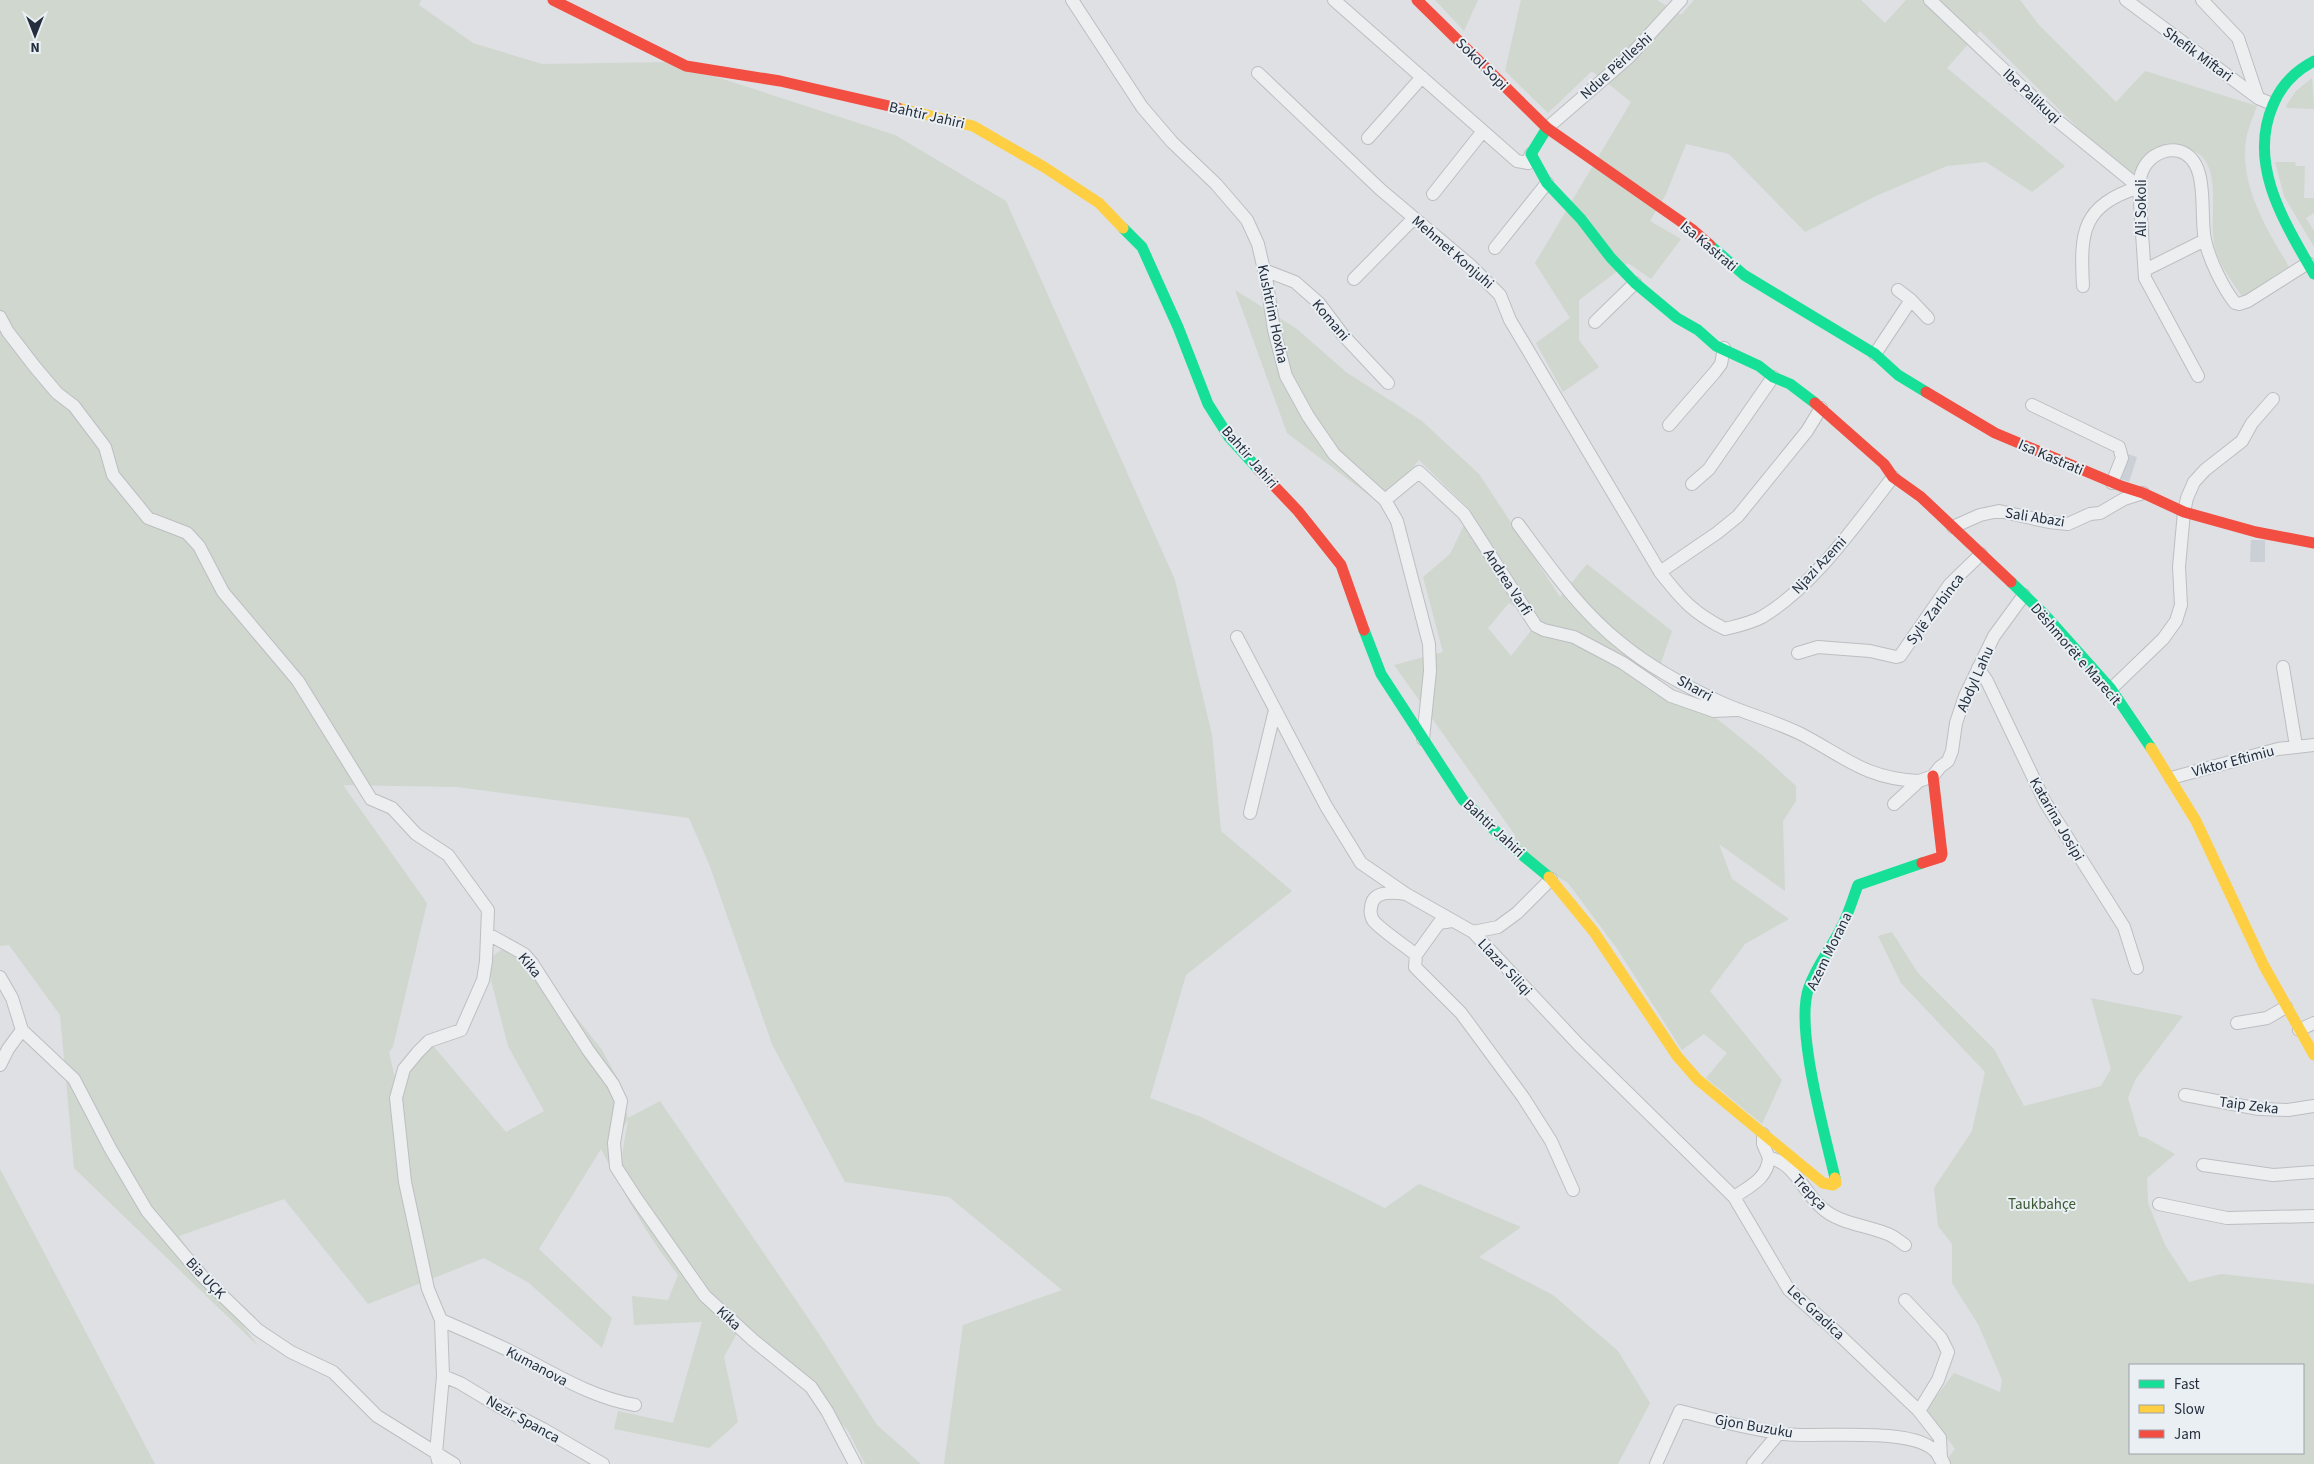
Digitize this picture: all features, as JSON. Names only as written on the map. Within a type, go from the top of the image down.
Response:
[{"type":"street","name":"Bahtir Jahiri","points":[[553,0],[686,66],[780,81],[973,126],[1044,166],[1098,203],[1142,247],[1178,328],[1208,404],[1229,437],[1298,511],[1341,564],[1353,603],[1381,674],[1463,800],[1510,845],[1551,880],[1594,932],[1677,1056],[1697,1079],[1763,1134]]},
{"type":"street","name":"Kushtrim Hoxha","points":[[1072,0],[1142,107],[1172,142],[1216,184],[1247,220],[1258,244],[1274,330],[1286,376],[1308,416],[1334,454],[1385,500],[1397,521],[1429,644],[1430,671],[1424,739]]},
{"type":"street","points":[[1334,0],[1520,163],[1530,161],[1531,154],[1548,128]]},
{"type":"street","name":"Sokol Sopi","points":[[1417,0],[1548,128]]},
{"type":"street","name":"Ndue Përlleshi","points":[[1548,128],[1628,58],[1681,0]]},
{"type":"street","name":"Ibe Palikuqi","points":[[1930,0],[2058,121],[2139,187]]},
{"type":"street","name":"Shefik Miftari","points":[[2126,0],[2258,98],[2272,104]]},
{"type":"street","points":[[2207,2],[2238,38],[2258,98]]},
{"type":"street","points":[[2311,268],[2273,194],[2266,174],[2262,152],[2262,136],[2266,118],[2281,88],[2297,72],[2314,60]]},
{"type":"street","name":"Mehmet Konjuhi","points":[[1258,73],[1381,190],[1470,265],[1500,294],[1510,320],[1660,572],[1678,596],[1701,617],[1725,629]]},
{"type":"street","points":[[1368,138],[1422,77]]},
{"type":"street","name":"Isa Kastrati","points":[[1548,128],[1692,230],[1744,275],[1875,354],[1898,375],[1995,433],[2112,483],[2143,493],[2184,512],[2256,532],[2314,543]]},
{"type":"street","points":[[1433,194],[1483,131]]},
{"type":"street","name":"Ali Sokoli","points":[[2198,376],[2145,278],[2139,187],[2144,166],[2157,154],[2175,150],[2184,153],[2193,160],[2200,172],[2205,240],[2220,279],[2232,299],[2239,304],[2311,268]]},
{"type":"street","name":"Dëshmorët e Marecit","points":[[1531,154],[1547,183],[1581,219],[1611,258],[1635,283],[1676,318],[1698,330],[1716,346],[1724,348],[1759,366],[1773,377],[1790,384],[1821,408],[1884,464],[1893,477],[1921,498],[1953,527],[2044,614],[2111,689],[2171,778],[2196,820],[2286,1007],[2314,1054]]},
{"type":"street","points":[[1495,248],[1547,183]]},
{"type":"street","points":[[2083,286],[2083,242],[2087,222],[2108,200],[2139,187]]},
{"type":"street","points":[[1354,279],[1414,218]]},
{"type":"street","points":[[2144,270],[2205,240]]},
{"type":"street","name":"Komani","points":[[1264,270],[1295,282],[1319,303],[1343,335],[1388,383]]},
{"type":"street","points":[[1595,322],[1635,283]]},
{"type":"street","points":[[1898,290],[1911,300],[1928,318]]},
{"type":"street","points":[[1875,354],[1911,300]]},
{"type":"street","points":[[0,317],[8,332],[35,367],[57,393],[74,406],[105,447],[113,476],[148,518],[187,533],[199,546],[223,592],[298,681],[371,799],[392,808],[416,834],[448,855],[488,910],[488,934],[482,980],[461,1030],[430,1041],[404,1069],[397,1088],[396,1098],[404,1182],[428,1289],[440,1320],[443,1376],[438,1459]]},
{"type":"street","points":[[1669,425],[1721,364],[1724,348]]},
{"type":"street","points":[[1692,484],[1709,469],[1773,377]]},
{"type":"street","points":[[2111,689],[2163,639],[2176,622],[2181,605],[2179,567],[2184,512],[2186,498],[2194,482],[2205,470],[2242,440],[2252,423],[2273,399]]},
{"type":"street","points":[[2032,405],[2113,442],[2122,452],[2122,458],[2112,483]]},
{"type":"street","points":[[1660,572],[1717,533],[1738,516],[1807,431],[1821,408]]},
{"type":"street","name":"Andrea Varfi","points":[[1385,500],[1419,472],[1464,514],[1536,626],[1544,630],[1574,637],[1624,663],[1671,696],[1714,711],[1740,710]]},
{"type":"street","name":"Njazi Azemi","points":[[1725,629],[1760,618],[1786,600],[1823,562],[1893,477]]},
{"type":"street","name":"Sali Abazi","points":[[1953,527],[1980,515],[1999,511],[2049,522],[2068,524],[2090,514],[2100,513],[2124,500],[2143,493]]},
{"type":"street","name":"Sharri","points":[[1518,524],[1567,590],[1621,644],[1686,684],[1740,710],[1800,734],[1872,774],[1895,780],[1919,781]]},
{"type":"street","name":"Sylë Zarbinca","points":[[1798,653],[1818,647],[1870,651],[1896,657],[1900,656],[1950,584],[1981,554]]},
{"type":"street","name":"Abdyl Lahu","points":[[1894,804],[1919,781],[1933,776],[1948,761],[1952,751],[1956,723],[1965,696],[1994,636],[2024,595]]},
{"type":"street","name":"Llazar Siliqi","points":[[1237,637],[1326,806],[1362,863],[1406,894],[1474,932],[1578,1044],[1734,1197]]},
{"type":"street","name":"Viktor Eftimiu","points":[[2283,667],[2296,746]]},
{"type":"street","name":"Katarina Josipi","points":[[1978,668],[1987,681],[2017,748],[2056,822],[2124,927],[2136,968]]},
{"type":"street","points":[[1250,813],[1275,710]]},
{"type":"street","name":"Viktor Eftimiu","points":[[2171,778],[2216,764],[2296,746],[2314,745]]},
{"type":"street","name":"Azem Morana","points":[[1763,1134],[1824,1183],[1833,1185],[1836,1183],[1825,1138],[1804,1016],[1808,989],[1821,960],[1843,925],[1858,885],[1941,857],[1940,830],[1933,776]]},
{"type":"street","points":[[1474,932],[1498,927],[1517,913],[1551,880]]},
{"type":"street","points":[[1406,894],[1394,892],[1379,895],[1372,901],[1370,910],[1373,920],[1416,955]]},
{"type":"street","points":[[1452,921],[1439,923],[1416,955],[1415,967],[1461,1014],[1523,1096],[1551,1141],[1573,1190]]},
{"type":"street","name":"Kika","points":[[488,934],[524,954],[532,963],[588,1050],[613,1084],[621,1101],[614,1143],[616,1167],[636,1198],[705,1296],[753,1340],[811,1387],[827,1411],[856,1464]]},
{"type":"street","points":[[0,978],[12,998],[22,1030],[8,1049],[0,1065]]},
{"type":"street","points":[[2236,1023],[2267,1018],[2286,1007]]},
{"type":"street","points":[[2299,1030],[2314,1023]]},
{"type":"street","name":"Bia UÇK","points":[[22,1030],[74,1079],[110,1148],[147,1210],[202,1276],[258,1330],[291,1352],[333,1372],[378,1416],[438,1459],[454,1464]]},
{"type":"street","name":"Taip Zeka","points":[[2185,1095],[2259,1109],[2288,1110],[2314,1106]]},
{"type":"street","points":[[1734,1197],[1764,1175],[1768,1167],[1769,1158],[1763,1144],[1763,1134]]},
{"type":"street","name":"Trepça","points":[[1769,1158],[1779,1159],[1788,1167],[1821,1208],[1838,1218],[1888,1234],[1905,1245]]},
{"type":"street","points":[[2203,1165],[2273,1175],[2314,1172]]},
{"type":"street","name":"Lec Gradica","points":[[1734,1197],[1789,1290],[1830,1326],[1919,1411],[1940,1438],[1940,1462]]},
{"type":"street","points":[[2159,1204],[2227,1218],[2314,1216]]},
{"type":"street","points":[[1905,1300],[1941,1338],[1948,1352],[1938,1380],[1919,1411]]},
{"type":"street","name":"Kumanova","points":[[440,1320],[510,1352],[568,1383],[611,1401],[636,1405]]},
{"type":"street","name":"Nezir Spanca","points":[[443,1376],[460,1383],[603,1464]]},
{"type":"street","name":"Gjon Buzuku","points":[[1656,1464],[1680,1411],[1779,1433],[1902,1437],[1932,1448],[1940,1462]]},
{"type":"street","points":[[1753,1464],[1779,1433]]},
{"type":"shaded area","points":[[2125,453],[2137,457],[2129,482],[2117,478]]},
{"type":"shaded area","points":[[2251,540],[2265,540],[2265,562],[2250,562]]},
{"type":"green space","points":[[0,0],[421,0],[419,5],[473,43],[542,64],[671,62],[895,135],[1006,201],[1175,580],[1212,735],[1221,831],[1292,891],[1186,975],[1150,1098],[1201,1117],[1385,1208],[1419,1184],[1521,1227],[1479,1257],[1553,1295],[1618,1351],[1650,1403],[1618,1464],[944,1464],[963,1325],[1062,1290],[949,1197],[845,1182],[772,1044],[709,864],[689,818],[457,787],[343,785],[427,903],[393,1047],[389,1052],[397,1087],[429,1041],[506,1132],[544,1111],[508,1046],[486,961],[505,947],[535,965],[602,1050],[620,1083],[628,1118],[660,1101],[819,1334],[877,1425],[921,1464],[865,1464],[848,1431],[811,1387],[810,1378],[742,1324],[724,1357],[738,1422],[709,1448],[614,1429],[618,1411],[673,1423],[702,1322],[634,1325],[632,1296],[668,1300],[678,1275],[646,1230],[601,1149],[539,1249],[612,1318],[602,1348],[529,1283],[484,1258],[368,1304],[284,1199],[179,1236],[258,1346],[74,1168],[60,1015],[9,945],[0,946]],"holes":[[[628,1120],[622,1155],[631,1170],[614,1143]]]},
{"type":"green space","points":[[1435,0],[1478,0],[1464,31]]},
{"type":"green space","points":[[1521,0],[1657,0],[1681,15],[1694,0],[1861,0],[1885,23],[1906,0],[2020,0],[2039,25],[2116,102],[2145,71],[2257,106],[2246,140],[2247,174],[2257,208],[2291,270],[2245,301],[2217,255],[2213,237],[2213,185],[2211,173],[2207,163],[2200,155],[2174,143],[2159,146],[2131,176],[2086,136],[1980,31],[1947,68],[2065,166],[2032,192],[1986,162],[1947,166],[1878,195],[1805,232],[1729,154],[1686,144],[1666,194],[1650,221],[1681,239],[1651,279],[1628,263],[1579,300],[1579,340],[1599,367],[1563,392],[1536,343],[1570,318],[1535,263],[1631,102],[1592,71],[1548,113],[1505,71]]},
{"type":"green space","points":[[2312,78],[2314,109],[2287,108],[2286,106],[2296,91]]},
{"type":"green space","points":[[2275,162],[2295,162],[2296,166],[2305,166],[2304,198],[2314,198],[2314,213],[2306,218],[2314,231],[2314,247],[2284,196]]},
{"type":"green space","points":[[1235,290],[1297,329],[1346,372],[1422,421],[1479,474],[1560,597],[1587,564],[1672,631],[1655,680],[1691,698],[1762,755],[1796,786],[1796,801],[1783,821],[1785,891],[1719,844],[1732,879],[1789,919],[1745,944],[1710,991],[1782,1080],[1762,1124],[1706,1078],[1727,1053],[1704,1034],[1682,1050],[1618,950],[1568,883],[1517,852],[1515,835],[1394,665],[1443,652],[1423,577],[1450,554],[1471,511],[1419,460],[1382,505],[1287,433]],"holes":[[[1509,603],[1538,622],[1511,656],[1488,628]]]},
{"type":"green space","name":"Taukbahçe","points":[[1892,932],[1918,973],[1994,1049],[2024,1106],[2101,1086],[2111,1069],[2091,998],[2183,1016],[2135,1080],[2128,1098],[2139,1136],[2175,1154],[2147,1178],[2148,1203],[2165,1245],[2189,1282],[2221,1274],[2314,1284],[2314,1464],[1943,1464],[1955,1449],[1926,1410],[1954,1373],[2000,1392],[2002,1380],[1978,1324],[1952,1283],[1952,1244],[1938,1226],[1934,1188],[1972,1131],[1985,1072],[1901,983],[1878,936]]},
{"type":"green space","points":[[0,1169],[7,1182],[155,1464],[0,1464]]},
{"type":"traffic: fast","points":[[2314,61],[2289,79],[2276,98],[2266,127],[2264,150],[2267,171],[2281,214],[2314,274]]},
{"type":"traffic: fast","points":[[1547,128],[1531,154],[1547,183],[1581,219],[1611,258],[1635,283],[1677,318],[1698,330],[1716,346],[1759,366],[1773,377],[1790,384],[1815,403]]},
{"type":"traffic: fast","points":[[1123,228],[1142,247],[1178,327],[1208,404],[1229,437],[1259,470]]},
{"type":"traffic: fast","points":[[1710,245],[1744,275],[1875,354],[1898,375],[1926,392]]},
{"type":"traffic: fast","points":[[2011,582],[2044,614],[2111,689],[2151,748]]},
{"type":"traffic: fast","points":[[1364,630],[1381,674],[1463,800],[1510,845],[1549,877]]},
{"type":"traffic: fast","points":[[1835,1178],[1818,1109],[1808,1053],[1805,1005],[1809,987],[1843,924],[1858,885],[1922,863]]},
{"type":"traffic: slow","points":[[898,108],[973,126],[1044,167],[1099,203],[1123,228]]},
{"type":"traffic: slow","points":[[2151,748],[2196,821],[2264,966],[2314,1055]]},
{"type":"traffic: slow","points":[[1549,877],[1594,932],[1677,1056],[1697,1079],[1823,1183],[1833,1185],[1836,1183],[1835,1178]]},
{"type":"traffic: jam","points":[[553,0],[686,66],[780,81],[898,108]]},
{"type":"traffic: jam","points":[[1417,0],[1547,128],[1693,230],[1710,245]]},
{"type":"traffic: jam","points":[[1926,392],[1995,433],[2121,486],[2143,493],[2184,512],[2256,532],[2314,543]]},
{"type":"traffic: jam","points":[[1815,403],[1884,464],[1893,477],[1921,497],[2011,582]]},
{"type":"traffic: jam","points":[[1259,470],[1298,511],[1341,565],[1364,630]]},
{"type":"traffic: jam","points":[[1922,863],[1941,857],[1942,854],[1933,776]]}]
